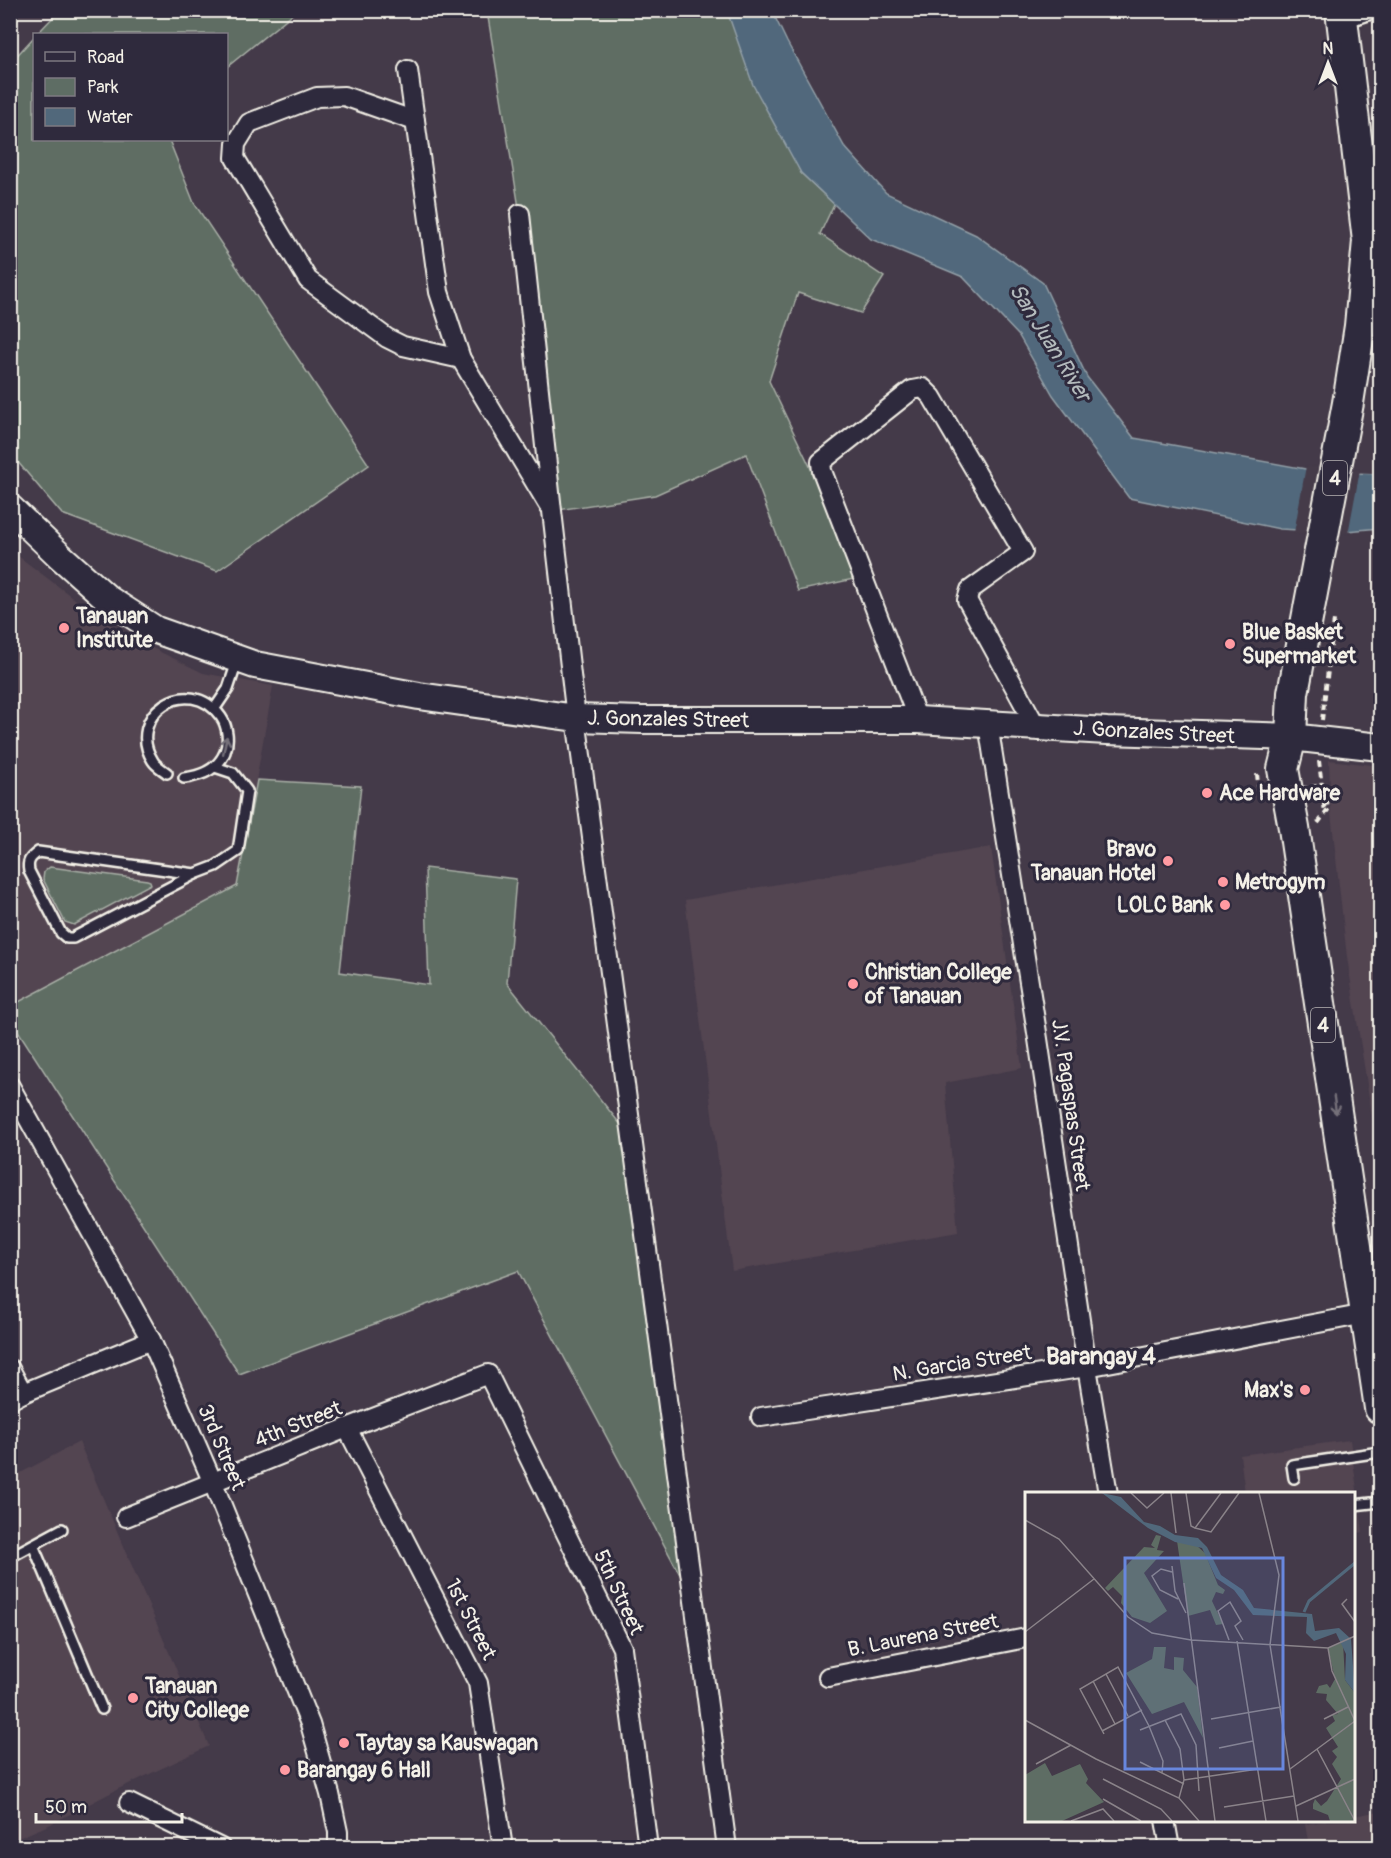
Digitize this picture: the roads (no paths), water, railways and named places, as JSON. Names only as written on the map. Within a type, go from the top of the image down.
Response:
[{"type":"highway","name":"4","points":[[1341,17],[1368,241],[1370,322],[1348,403],[1293,693],[1291,737],[1283,768],[1373,1313],[1380,1408]]},
{"type":"highway","name":"4","points":[[1291,737],[1303,763],[1314,828],[1380,1288]]},
{"type":"main road","name":"J. Gonzales Street","points":[[14,517],[108,599],[156,630],[270,668],[418,696],[576,718],[918,720],[1107,731],[1291,737],[1380,747]]},
{"type":"street","points":[[408,70],[439,292],[461,359],[552,511]]},
{"type":"street","points":[[415,121],[344,96],[317,97],[249,123],[236,144],[235,158],[308,280],[387,338],[403,346],[461,359]]},
{"type":"street","points":[[520,214],[576,718],[726,1848]]},
{"type":"street","points":[[918,720],[822,471],[821,462],[912,390],[923,388],[932,397],[1023,552],[970,590],[967,600],[1036,726]]},
{"type":"street","name":"J.V. Pagaspas Street","points":[[988,724],[1108,1492]]},
{"type":"street","name":"3rd Street","points":[[10,1086],[151,1340],[213,1483],[310,1724],[330,1794],[338,1832],[338,1848]]},
{"type":"street","name":"N. Garcia Street","points":[[761,1417],[1087,1367],[1373,1313]]},
{"type":"street","points":[[10,1369],[17,1396],[151,1340]]},
{"type":"street","name":"4th Street","points":[[126,1516],[488,1374]]},
{"type":"street","name":"5th Street","points":[[488,1374],[622,1648],[648,1848]]},
{"type":"street","name":"1st Street","points":[[347,1428],[478,1683],[503,1848]]},
{"type":"street","name":"B. Laurena Street","points":[[828,1677],[1025,1638]]},
{"type":"street","points":[[129,1803],[221,1848]]},
{"type":"street","points":[[1165,1822],[1170,1848]]},
{"type":"lane","points":[[1341,17],[1380,11]]},
{"type":"lane","points":[[215,708],[228,689],[238,659]]},
{"type":"lane","points":[[167,773],[154,762],[147,746],[147,729],[153,714],[166,702],[183,697],[200,699],[215,708],[224,721],[228,738],[224,754],[215,767],[201,776],[184,778]]},
{"type":"lane","points":[[195,874],[39,852],[30,858],[28,864],[29,871],[61,933],[67,938],[73,938],[195,874],[216,866],[238,850],[248,791],[233,773],[215,767]]},
{"type":"lane","points":[[1294,1478],[1292,1465],[1380,1452]]},
{"type":"lane","points":[[1355,1505],[1380,1502]]},
{"type":"lane","points":[[10,1557],[62,1528]]},
{"type":"lane","points":[[33,1545],[102,1709]]},
{"type":"water","name":"San Juan River","points":[[727,11],[772,11],[844,146],[886,193],[976,235],[1043,283],[1087,377],[1134,438],[1322,472],[1380,474],[1380,528],[1335,532],[1280,529],[1129,498],[1053,395],[1019,336],[963,277],[871,239],[801,173],[753,85]]},
{"type":"place","name":"Tanauan Institute","points":[[64,628]]},
{"type":"place","name":"Blue Basket Supermarket","points":[[1230,644]]},
{"type":"place","name":"Ace Hardware","points":[[1207,793]]},
{"type":"place","name":"Bravo Tanauan Hotel","points":[[1168,861]]},
{"type":"place","name":"Metrogym","points":[[1223,882]]},
{"type":"place","name":"LOLC Bank","points":[[1225,905]]},
{"type":"place","name":"Christian College of Tanauan","points":[[853,984]]},
{"type":"place","name":"Max's","points":[[1305,1390]]},
{"type":"place","name":"Tanauan City College","points":[[133,1698]]},
{"type":"place","name":"Taytay sa Kauswagan","points":[[344,1743]]},
{"type":"place","name":"Barangay 6 Hall","points":[[285,1770]]},
{"type":"district","name":"Barangay 4","points":[[1101,1356]]}]
